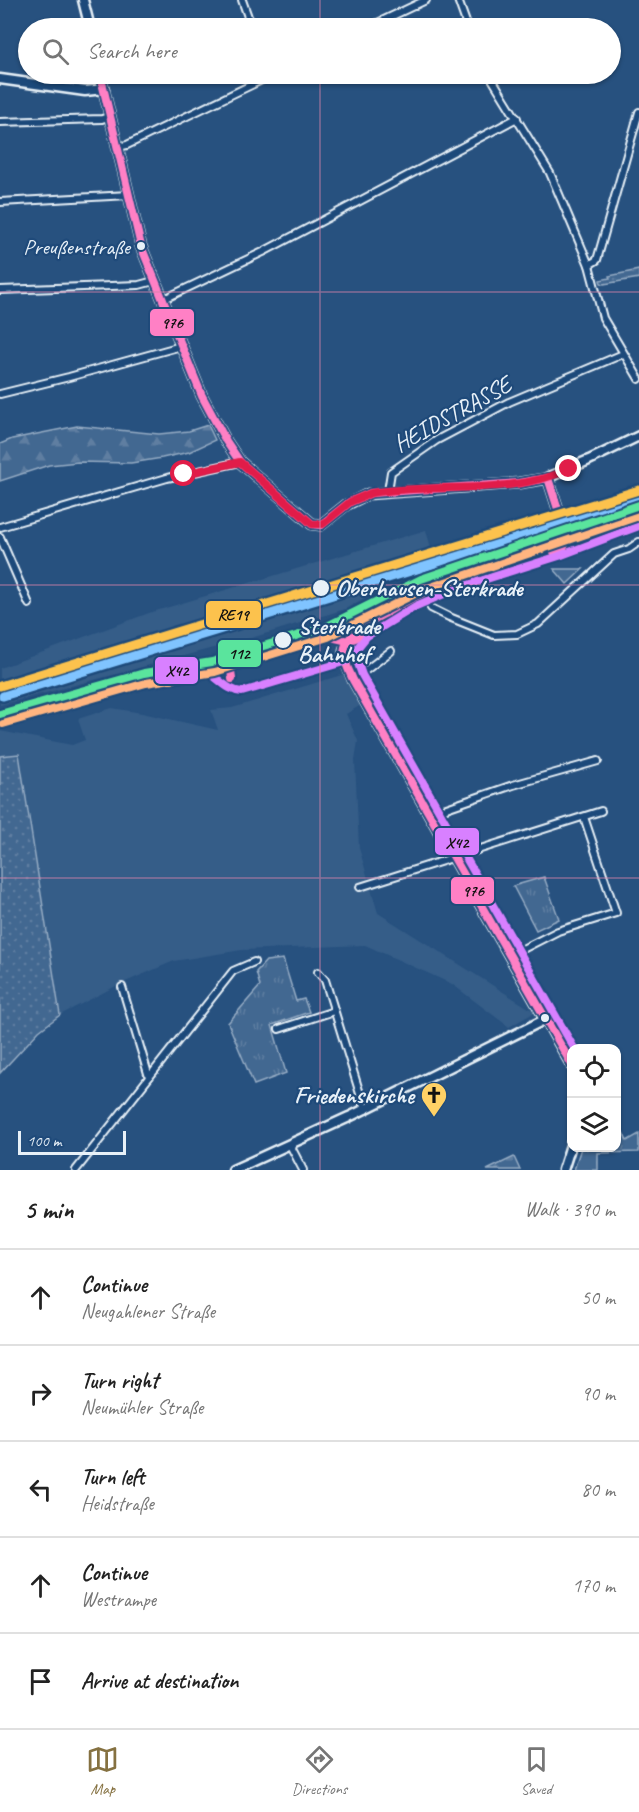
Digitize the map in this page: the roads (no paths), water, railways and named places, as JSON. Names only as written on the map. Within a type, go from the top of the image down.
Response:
[{"type":"main road","points":[[83,0],[88,18]]},
{"type":"main road","points":[[0,79],[18,82]]},
{"type":"main road","points":[[35,84],[85,91],[104,89]]},
{"type":"main road","points":[[103,84],[141,246],[212,416],[240,462],[312,524],[321,525],[355,499],[368,494],[519,483],[550,483],[639,435]]},
{"type":"main road","points":[[550,483],[567,536]]},
{"type":"main road","points":[[567,1057],[353,680],[346,665],[344,651],[346,642],[370,620],[422,591],[454,578],[556,546],[567,536],[639,515]]},
{"type":"main road","points":[[233,1170],[365,1110],[546,1019]]},
{"type":"main road","points":[[563,1170],[569,1152]]},
{"type":"street","points":[[242,0],[248,18]]},
{"type":"street","points":[[388,18],[426,0]]},
{"type":"street","points":[[458,0],[464,18]]},
{"type":"street","points":[[118,147],[251,84]]},
{"type":"street","points":[[495,84],[550,173],[589,265],[603,318],[639,379]]},
{"type":"street","points":[[589,265],[597,260],[639,112]]},
{"type":"street","points":[[0,122],[111,116]]},
{"type":"street","points":[[162,300],[263,252],[517,118]]},
{"type":"street","points":[[0,202],[129,195]]},
{"type":"street","points":[[0,290],[139,285],[154,281]]},
{"type":"street","points":[[0,394],[181,346]]},
{"type":"street","name":"HEIDSTRASSE","points":[[388,491],[391,471],[437,440],[509,402],[623,354]]},
{"type":"street","points":[[0,527],[168,478],[240,462]]},
{"type":"street","points":[[0,537],[29,604]]},
{"type":"street","points":[[422,591],[431,608],[449,617],[494,635],[517,634],[538,624],[614,554],[629,549],[639,542]]},
{"type":"street","points":[[353,680],[391,651]]},
{"type":"street","points":[[429,814],[513,785],[598,761]]},
{"type":"street","points":[[360,887],[602,811]]},
{"type":"street","points":[[509,956],[558,931],[616,913],[584,817]]},
{"type":"street","points":[[88,1170],[78,1167],[233,971],[254,962]]},
{"type":"street","points":[[318,972],[325,980],[365,1110]]},
{"type":"street","points":[[122,987],[149,1077]]},
{"type":"street","points":[[279,1029],[334,1011]]},
{"type":"street","points":[[290,1145],[303,1170]]},
{"type":"tram line","points":[[183,662],[228,657]]},
{"type":"place","name":"Preußenstraße","points":[[141,246]]},
{"type":"place","name":"Oberhausen-Sterkrade","points":[[321,588]]},
{"type":"place","name":"Sterkrade Bahnhof","points":[[283,640]]},
{"type":"place","name":"Friedenskirche","points":[[434,1118]]}]
